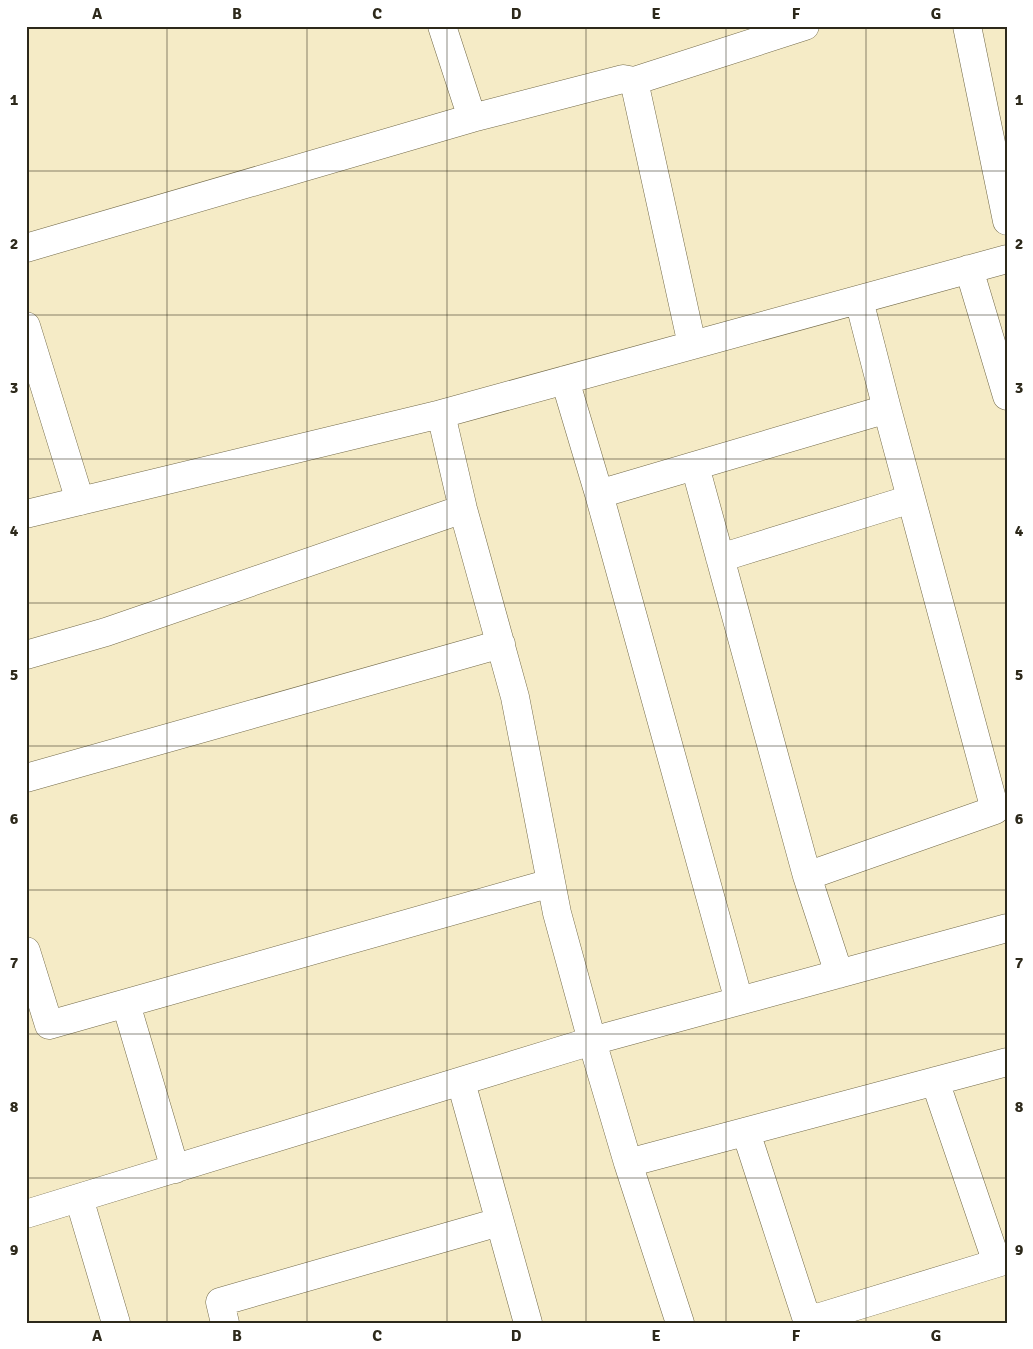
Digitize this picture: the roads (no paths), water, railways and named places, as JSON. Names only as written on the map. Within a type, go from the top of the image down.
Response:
[{"type":"street","points":[[442,26],[472,118]]},
{"type":"street","points":[[26,248],[472,118],[623,79],[634,82],[805,26]]},
{"type":"street","points":[[967,26],[1007,221]]},
{"type":"street","points":[[634,82],[692,345]]},
{"type":"street","points":[[26,514],[441,414],[1007,259]]},
{"type":"street","points":[[969,269],[1007,396]]},
{"type":"street","points":[[807,876],[994,810],[859,300]]},
{"type":"street","points":[[26,326],[80,501]]},
{"type":"street","points":[[565,380],[739,1001]]},
{"type":"street","points":[[598,494],[887,409]]},
{"type":"street","points":[[441,414],[463,509],[515,697],[556,913],[628,1163],[680,1323]]},
{"type":"street","points":[[695,466],[807,876],[839,974]]},
{"type":"street","points":[[720,558],[911,500]]},
{"type":"street","points":[[26,655],[106,632],[463,509]]},
{"type":"street","points":[[26,778],[501,644]]},
{"type":"street","points":[[26,951],[49,1025],[551,883]]},
{"type":"street","points":[[26,1214],[592,1042],[1007,928]]},
{"type":"street","points":[[126,1004],[175,1169]]},
{"type":"street","points":[[628,1163],[1007,1062]]},
{"type":"street","points":[[746,1132],[807,1322],[1002,1262],[935,1081]]},
{"type":"street","points":[[461,1082],[528,1323]]},
{"type":"street","points":[[79,1198],[116,1323]]},
{"type":"street","points":[[225,1323],[220,1302],[500,1222]]}]
